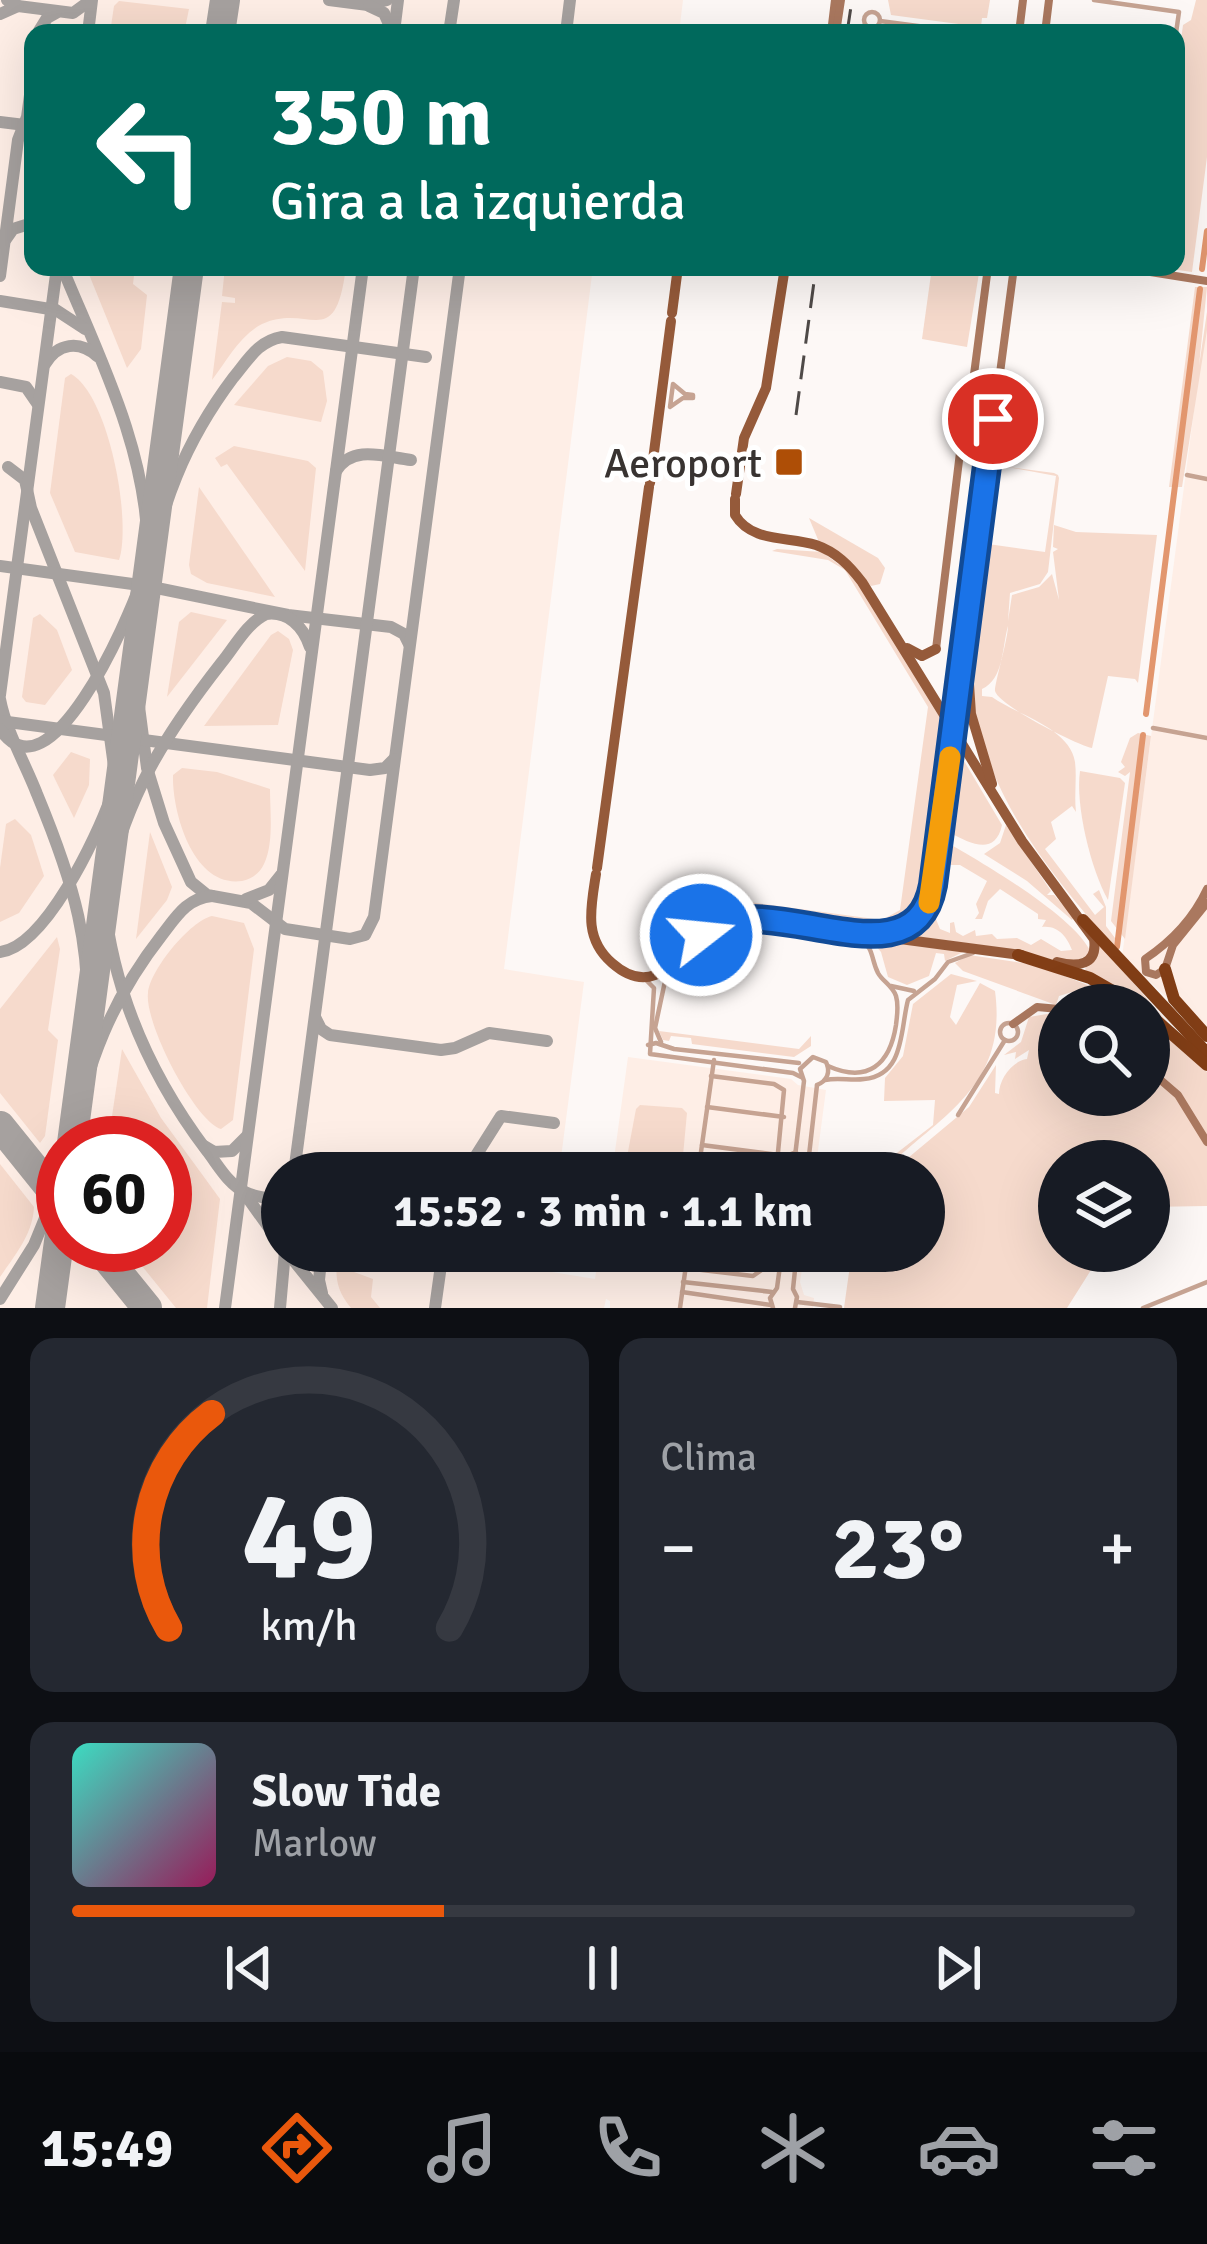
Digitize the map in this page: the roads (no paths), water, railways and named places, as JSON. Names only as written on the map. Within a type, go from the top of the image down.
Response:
[{"type":"highway","points":[[1083,920],[1141,984]]},
{"type":"highway","points":[[1018,955],[1100,984]]},
{"type":"highway","points":[[1165,969],[1174,1000],[1207,1039]]},
{"type":"highway","points":[[1170,1008],[1207,1039]]},
{"type":"highway","points":[[1170,1015],[1207,1053]]},
{"type":"highway","points":[[1170,1032],[1207,1065]]},
{"type":"main road","points":[[677,276],[586,921],[608,959],[635,975],[654,975],[670,968],[712,926],[747,918]]},
{"type":"main road","points":[[722,906],[747,918],[1082,965],[1095,946],[1083,920],[1009,820],[848,564],[818,546],[749,531],[735,515],[744,438],[766,388],[784,276]]},
{"type":"main road","points":[[656,444],[665,428]]},
{"type":"main road","points":[[877,934],[910,926],[926,910],[969,608]]},
{"type":"main road","points":[[969,608],[970,714],[1009,820]]},
{"type":"main road","points":[[898,640],[918,655],[936,649]]},
{"type":"street","points":[[1094,0],[1179,12],[1177,24]]},
{"type":"street","points":[[880,21],[903,24]]},
{"type":"street","points":[[936,649],[970,449],[962,436],[967,428],[987,276]]},
{"type":"street","points":[[969,608],[1013,276]]},
{"type":"street","points":[[673,384],[693,398],[683,398],[670,407],[673,384]]},
{"type":"street","points":[[967,428],[980,425],[991,432]]},
{"type":"street","points":[[970,449],[989,448]]},
{"type":"street","points":[[1187,475],[1207,479]]},
{"type":"street","points":[[1153,728],[1207,738]]},
{"type":"street","points":[[1207,889],[1187,922],[1145,959],[1149,974],[1165,969],[1174,945],[1207,903]]},
{"type":"street","points":[[670,968],[654,1013],[650,1054],[795,1065],[816,1057],[842,1072],[872,1070],[890,1053],[898,1007],[867,943],[833,929]]},
{"type":"street","points":[[817,1085],[825,1080],[865,1079],[888,1068],[898,1053],[908,1000],[958,956],[1018,955]]},
{"type":"street","points":[[635,975],[654,988],[656,1033],[664,1047]]},
{"type":"street","points":[[891,986],[916,991]]},
{"type":"street","points":[[1005,1040],[1000,1028],[1038,1006]]},
{"type":"street","points":[[958,1114],[1005,1040],[1017,1036],[1013,1024]]},
{"type":"street","points":[[648,1045],[793,1072],[817,1085]]},
{"type":"street","points":[[701,1152],[714,1058]]},
{"type":"street","points":[[796,1152],[804,1060]]},
{"type":"street","points":[[825,1080],[828,1066]]},
{"type":"street","points":[[711,1076],[778,1085],[785,1093],[782,1152]]},
{"type":"street","points":[[809,1152],[817,1085]]},
{"type":"street","points":[[1170,1088],[1207,1142]]},
{"type":"street","points":[[707,1107],[784,1117]]},
{"type":"street","points":[[702,1145],[753,1152]]},
{"type":"street","points":[[680,1308],[684,1272]]},
{"type":"street","points":[[717,1272],[749,1276],[760,1272]]},
{"type":"street","points":[[682,1292],[772,1306],[778,1272]]},
{"type":"street","points":[[795,1272],[796,1305],[840,1306]]},
{"type":"street","points":[[683,1282],[793,1289]]},
{"type":"street","points":[[1143,1308],[1207,1282]]},
{"type":"waterway","points":[[1202,269],[1207,231]]},
{"type":"waterway","points":[[1146,714],[1200,289]]},
{"type":"waterway","points":[[1117,947],[1143,735]]},
{"type":"railway","points":[[848,24],[852,0]]},
{"type":"railway","points":[[796,415],[815,276]]},
{"type":"railway","points":[[790,456],[791,452]]},
{"type":"place","name":"Aeroport","points":[[789,462]]}]
